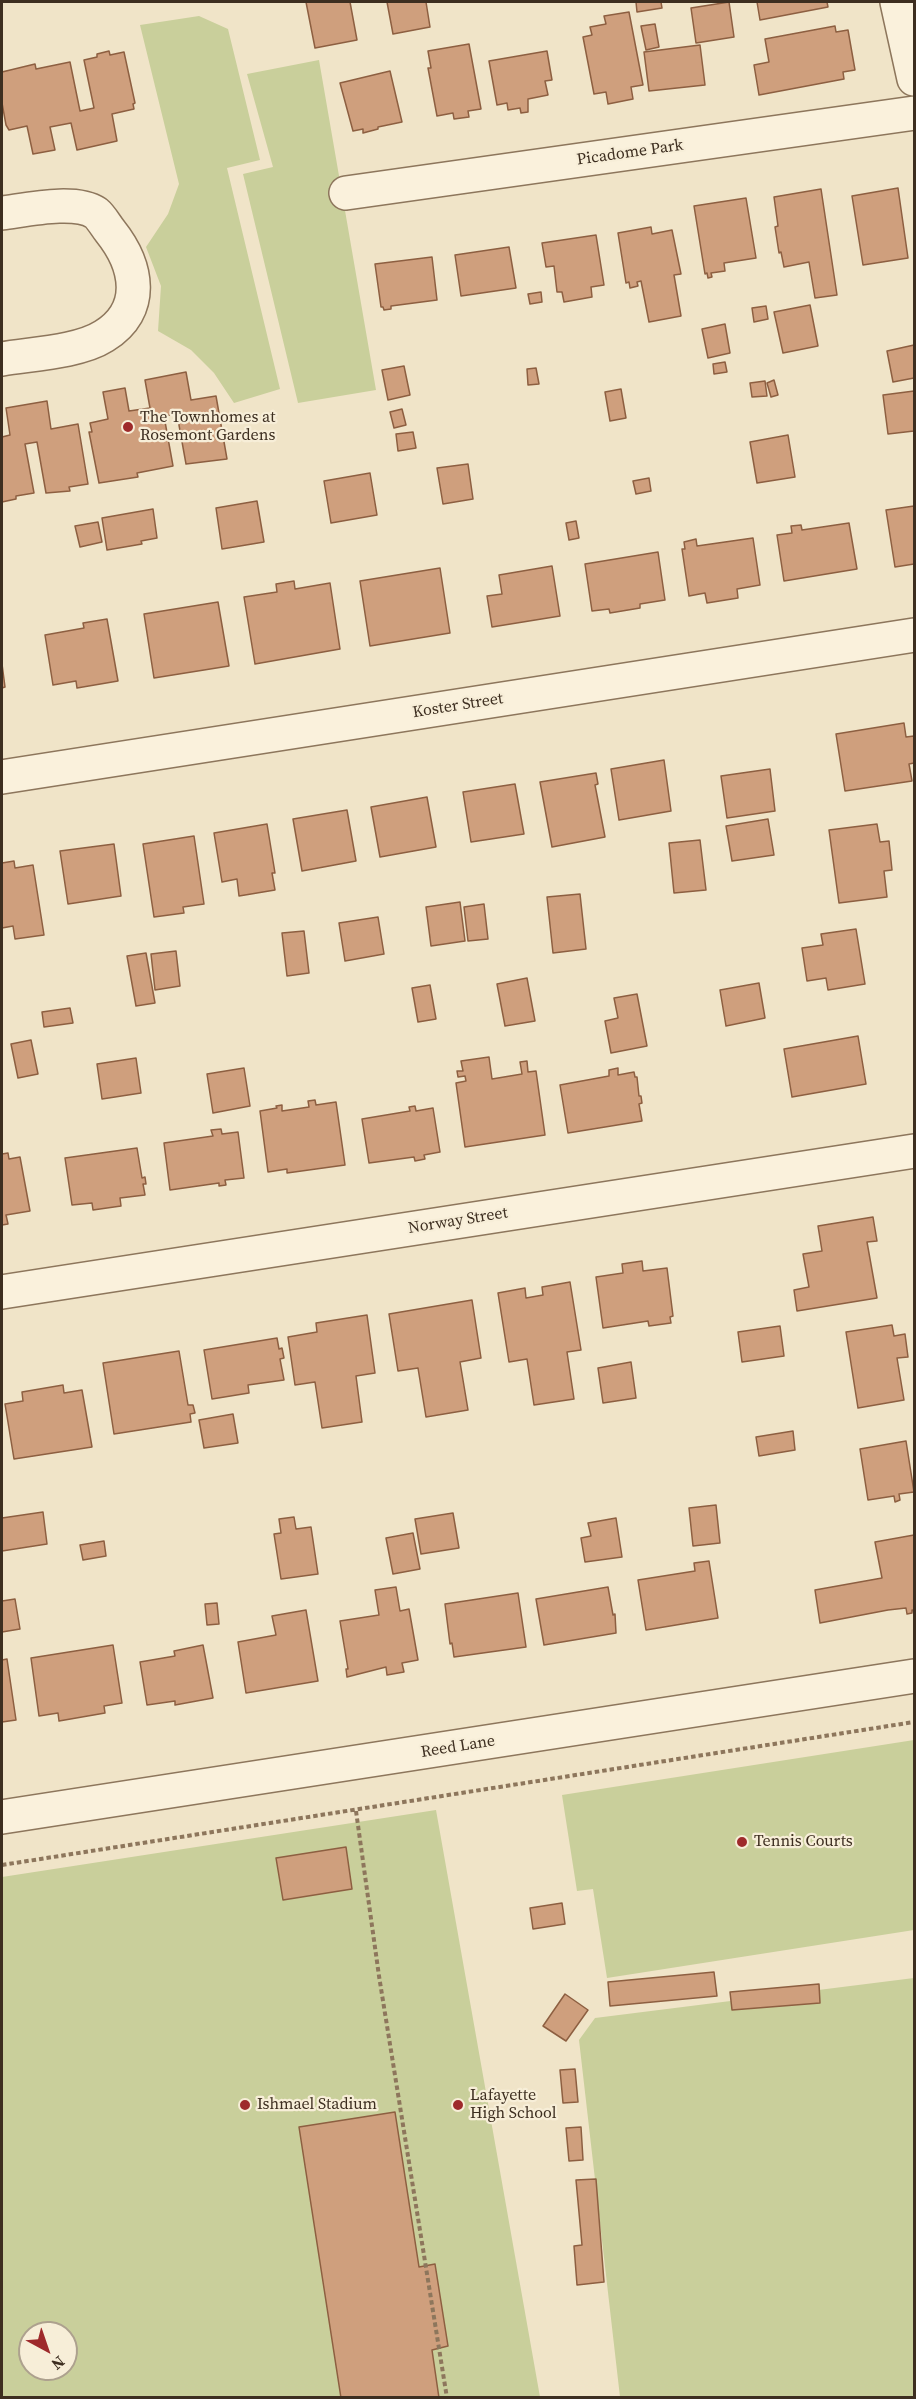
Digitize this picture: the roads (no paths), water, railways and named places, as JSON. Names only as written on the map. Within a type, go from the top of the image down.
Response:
[{"type":"street","points":[[897,2],[915,79]]},
{"type":"street","name":"Picadome Park","points":[[346,193],[915,113]]},
{"type":"street","points":[[2,213],[67,205],[96,213],[120,244],[135,283],[127,317],[103,337],[79,346],[2,359]]},
{"type":"street","name":"Koster Street","points":[[2,777],[915,635]]},
{"type":"street","name":"Norway Street","points":[[2,1292],[915,1151]]},
{"type":"street","name":"Reed Lane","points":[[2,1817],[915,1676]]},
{"type":"place","name":"The Townhomes at Rosemont Gardens","points":[[128,427]]},
{"type":"place","name":"Tennis Courts","points":[[742,1842]]},
{"type":"place","name":"Ishmael Stadium","points":[[245,2105]]},
{"type":"place","name":"Lafayette High School","points":[[458,2105]]}]
